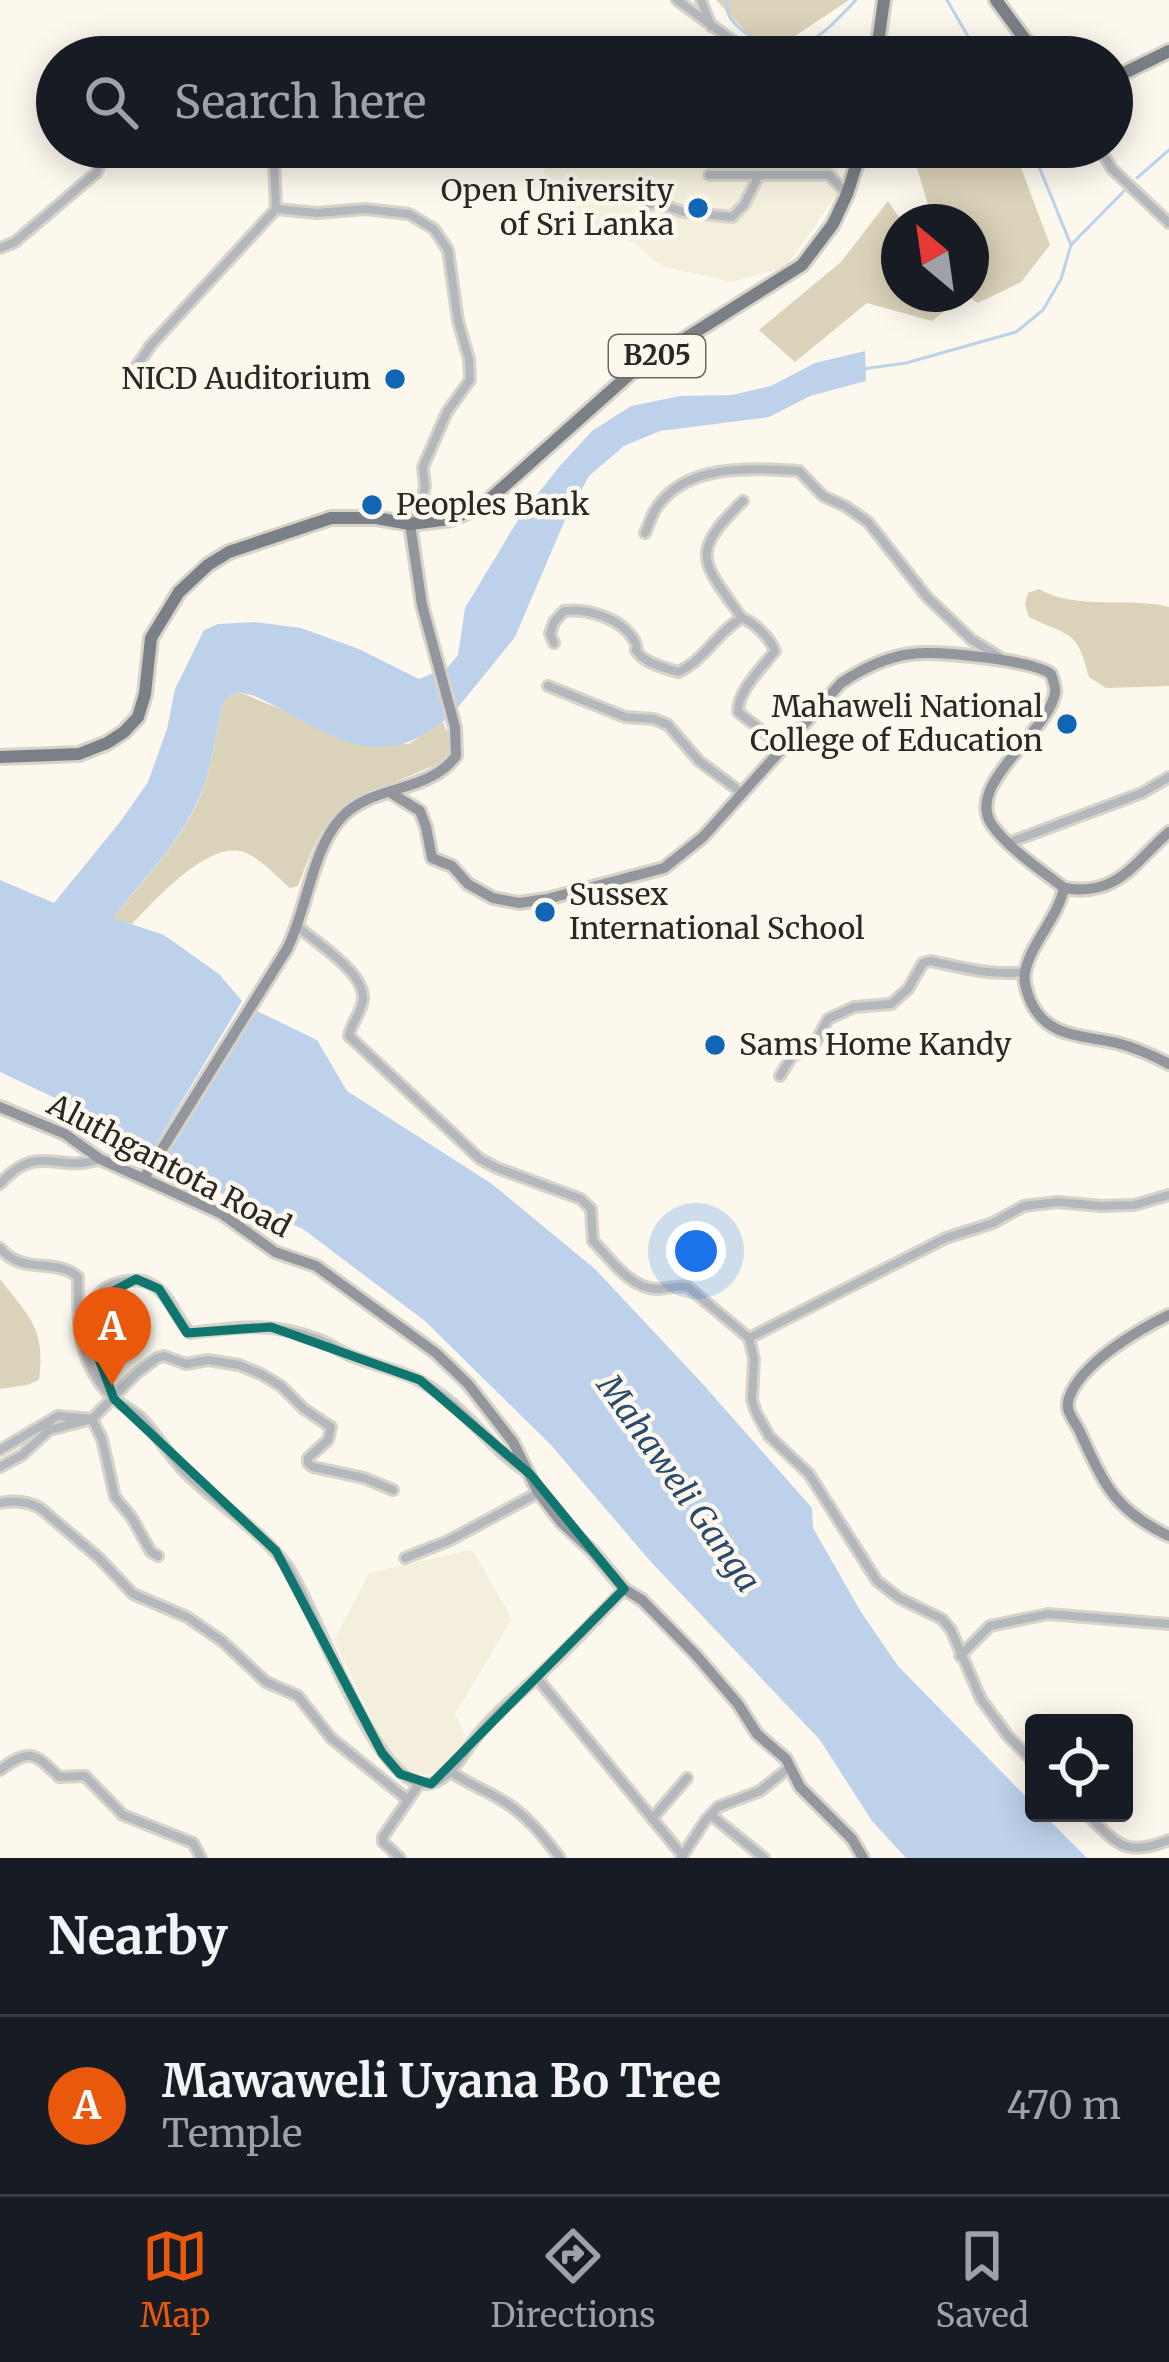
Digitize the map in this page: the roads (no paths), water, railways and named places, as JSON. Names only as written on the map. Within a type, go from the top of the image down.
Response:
[{"type":"main road","points":[[996,0],[1023,36]]},
{"type":"main road","points":[[879,36],[884,2]]},
{"type":"main road","points":[[1133,69],[1169,51]]},
{"type":"main road","name":"B205","points":[[0,757],[79,754],[124,733],[138,717],[145,694],[151,638],[179,592],[229,552],[331,518],[410,524],[451,519],[482,506],[632,372],[802,265],[833,224],[855,168]]},
{"type":"street","points":[[677,0],[724,36]]},
{"type":"street","points":[[701,0],[711,27]]},
{"type":"street","points":[[0,248],[15,242],[99,168]]},
{"type":"street","points":[[129,377],[151,346],[276,209],[274,168]]},
{"type":"street","points":[[1111,168],[1169,223]]},
{"type":"street","points":[[649,205],[656,202],[685,212],[732,217],[760,174]]},
{"type":"street","points":[[709,175],[829,175],[847,194]]},
{"type":"street","points":[[144,1178],[298,927],[315,866],[332,829],[357,806],[442,771],[457,756],[457,735],[422,605],[410,524],[422,502],[423,467],[447,412],[470,380],[448,250],[434,229],[409,214],[276,209]]},
{"type":"street","points":[[645,533],[658,506],[694,479],[717,471],[799,471],[823,496],[868,522],[927,597],[972,640],[1004,659]]},
{"type":"street","points":[[743,501],[716,528],[706,555],[714,578],[742,618],[775,651],[740,696],[738,712],[784,748]]},
{"type":"street","points":[[554,643],[550,634],[564,611],[588,612],[616,622],[646,661],[678,672],[692,666],[742,618]]},
{"type":"street","points":[[391,793],[420,812],[432,858],[452,866],[468,884],[493,898],[519,903],[547,899],[664,868],[704,837],[841,682],[887,659],[914,653],[1004,659],[1051,674],[1055,693],[1042,719],[989,792],[986,805],[989,820],[1008,843],[1064,889],[1079,891],[1115,883],[1169,832]]},
{"type":"street","points":[[548,686],[626,717],[668,725],[699,761],[744,794]]},
{"type":"street","points":[[1008,843],[1142,793],[1169,777]]},
{"type":"street","points":[[1064,889],[1060,907],[1025,971],[1028,997],[1035,1009],[1057,1031],[1141,1050],[1169,1064]]},
{"type":"street","points":[[298,927],[356,976],[364,995],[350,1036],[464,1146],[497,1168],[581,1198],[591,1210],[592,1240],[629,1278],[653,1289],[688,1287],[749,1338],[754,1358],[752,1400],[770,1436],[809,1474],[877,1581],[942,1619],[951,1630],[981,1699],[1025,1753]]},
{"type":"street","points":[[780,1076],[792,1056],[813,1047],[828,1019],[854,1007],[891,1004],[908,989],[923,964],[931,961],[1005,974],[1025,971]]},
{"type":"street","name":"Aluthgantota Road","points":[[0,1107],[65,1134],[100,1159],[221,1214],[275,1252],[316,1266],[436,1352],[514,1442],[538,1492],[561,1522],[624,1589],[642,1600],[696,1654],[739,1704],[757,1734],[786,1759],[800,1787],[852,1839],[863,1858]]},
{"type":"street","points":[[0,1184],[32,1160],[83,1163],[100,1159]]},
{"type":"street","points":[[749,1338],[946,1238],[993,1223],[1024,1206],[1058,1202],[1134,1205],[1169,1195]]},
{"type":"street","points":[[0,1248],[9,1259],[33,1267],[68,1269],[78,1276],[77,1327],[101,1384],[144,1421],[188,1475],[276,1551],[293,1575],[382,1753],[400,1774],[430,1784],[451,1772],[487,1721],[537,1678],[624,1589]]},
{"type":"street","points":[[113,1399],[89,1332],[93,1302],[112,1284],[136,1279],[159,1288],[190,1333],[271,1327],[320,1340],[354,1358],[420,1380],[531,1475]]},
{"type":"street","points":[[1169,1315],[1099,1360],[1080,1380],[1067,1410],[1096,1470],[1121,1505],[1144,1524],[1169,1535]]},
{"type":"street","points":[[0,1467],[22,1455],[49,1430],[92,1419],[137,1373],[164,1356],[186,1364],[208,1360],[239,1365],[281,1386],[331,1427],[328,1440],[308,1463],[393,1490]]},
{"type":"street","points":[[0,1450],[58,1416],[92,1419]]},
{"type":"street","points":[[92,1419],[102,1439],[115,1497],[158,1556]]},
{"type":"street","points":[[405,1558],[448,1541],[538,1492]]},
{"type":"street","points":[[0,1503],[11,1500],[40,1508],[133,1594],[187,1617],[222,1641],[266,1682],[298,1696],[331,1738],[408,1800]]},
{"type":"street","points":[[960,1656],[990,1626],[1048,1614],[1169,1624]]},
{"type":"street","points":[[537,1678],[682,1857],[718,1807],[760,1790],[790,1767]]},
{"type":"street","points":[[0,1769],[28,1754],[43,1760],[59,1777],[85,1776],[123,1815],[193,1843],[201,1858]]},
{"type":"street","points":[[451,1772],[533,1823],[560,1858]]},
{"type":"street","points":[[652,1819],[687,1778]]},
{"type":"street","points":[[400,1858],[383,1837],[419,1784]]},
{"type":"street","points":[[711,1815],[764,1858]]},
{"type":"street","points":[[1095,1822],[1119,1846],[1137,1853],[1169,1840]]},
{"type":"water","points":[[865,351],[866,381],[810,396],[769,417],[660,431],[624,446],[589,476],[515,637],[455,711],[428,732],[402,744],[355,744],[255,696],[239,692],[228,697],[196,805],[168,850],[113,918],[164,935],[219,974],[242,1001],[147,1159],[53,1097],[0,1072],[0,880],[54,903],[148,782],[175,689],[204,630],[218,624],[255,622],[301,628],[359,649],[419,679],[448,667],[458,655],[465,608],[521,515],[592,431],[631,406],[771,386],[815,363]]},
{"type":"water","name":"Mahaweli Ganga","points":[[255,1010],[317,1040],[347,1091],[492,1184],[595,1269],[812,1508],[813,1528],[861,1612],[898,1666],[1025,1796],[1025,1822],[1051,1822],[1087,1858],[906,1858],[872,1821],[820,1740],[651,1562],[551,1445],[425,1321],[303,1229],[159,1166]]},
{"type":"waterway","points":[[727,0],[730,17],[751,36]]},
{"type":"waterway","points":[[818,36],[856,0]]},
{"type":"waterway","points":[[947,0],[968,36]]},
{"type":"waterway","points":[[1137,178],[1169,150]]},
{"type":"waterway","points":[[863,369],[906,363],[1016,332],[1043,310],[1061,279],[1071,245],[1040,168]]},
{"type":"waterway","points":[[1071,245],[1124,191]]},
{"type":"place","name":"Open University of Sri Lanka","points":[[698,208]]},
{"type":"place","name":"NICD Auditorium","points":[[395,379]]},
{"type":"place","name":"Peoples Bank","points":[[372,505]]},
{"type":"place","name":"Mahaweli National College of Education","points":[[1067,724]]},
{"type":"place","name":"Sussex International School","points":[[545,912]]},
{"type":"place","name":"Sams Home Kandy","points":[[715,1045]]},
{"type":"place","name":"Mawaweli Uyana Bo Tree","points":[[112,1386]]}]
